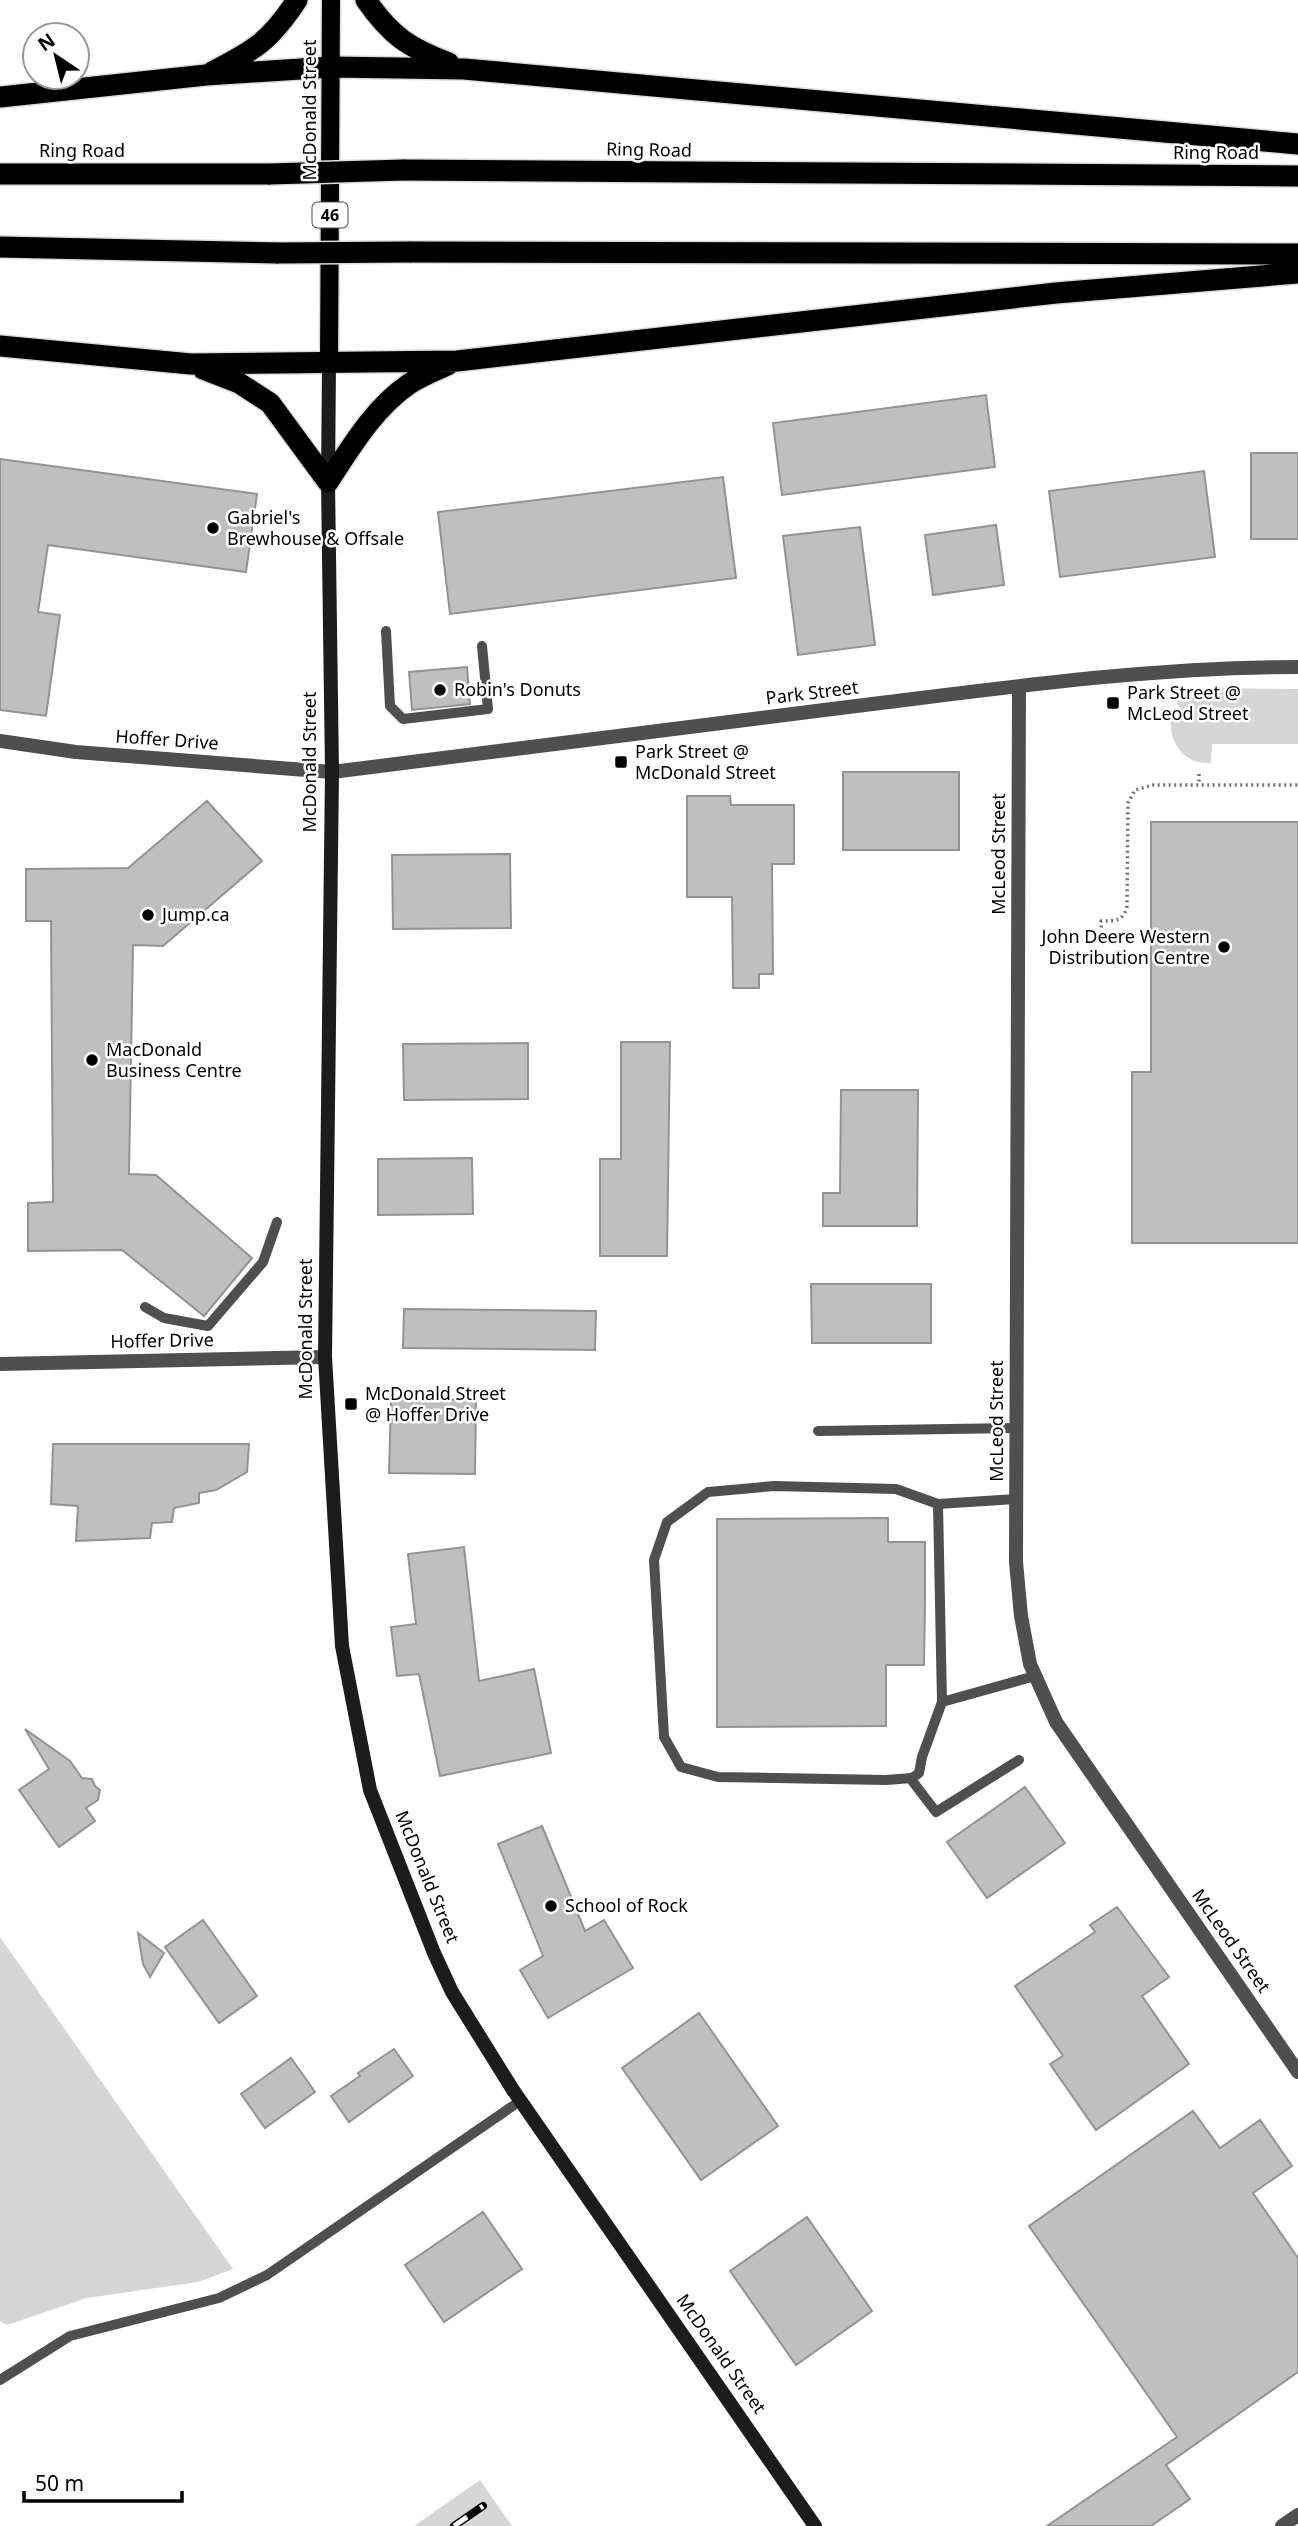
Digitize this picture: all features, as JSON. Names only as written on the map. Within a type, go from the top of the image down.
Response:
[{"type":"highway","points":[[206,75],[256,49],[282,23],[297,0]]},
{"type":"highway","points":[[366,0],[393,32],[415,50],[464,69]]},
{"type":"highway","points":[[0,97],[206,75],[332,67],[464,69],[1298,144]]},
{"type":"highway","name":"Ring Road","points":[[0,174],[270,174],[403,170],[1298,176]]},
{"type":"highway","points":[[0,247],[278,253],[1298,254]]},
{"type":"highway","points":[[0,346],[191,364],[457,360],[1056,293],[1298,273]]},
{"type":"highway","points":[[191,364],[239,383],[270,403],[328,482],[361,432],[385,405],[410,383],[457,360]]},
{"type":"main road","name":"McDonald Street","points":[[331,0],[328,482],[332,772],[325,1357],[342,1646],[370,1790],[452,1992],[520,2101],[815,2526]]},
{"type":"street","name":"Park Street","points":[[332,772],[1019,687],[1149,673],[1237,667],[1298,667]]},
{"type":"street","name":"McLeod Street","points":[[1019,687],[1016,1562],[1021,1616],[1030,1664],[1056,1722],[1298,2072]]},
{"type":"street","name":"Hoffer Drive","points":[[0,741],[76,752],[332,772]]},
{"type":"street","name":"Hoffer Drive","points":[[0,1364],[325,1357]]},
{"type":"street","points":[[1282,2526],[1298,2515]]},
{"type":"lane","points":[[386,631],[390,706],[404,719],[488,709],[482,646]]},
{"type":"lane","points":[[145,1307],[164,1318],[208,1326],[263,1262],[277,1222]]},
{"type":"lane","points":[[818,1431],[1016,1428]]},
{"type":"lane","points":[[938,1504],[942,1702],[919,1773],[886,1780],[718,1777],[681,1767],[664,1737],[654,1560],[667,1522],[708,1492],[774,1486],[896,1489],[938,1504],[1016,1499]]},
{"type":"lane","points":[[942,1702],[1035,1676]]},
{"type":"lane","points":[[910,1777],[936,1812],[1019,1760]]},
{"type":"lane","points":[[0,2380],[70,2336],[219,2298],[267,2275],[520,2101]]},
{"type":"path","points":[[1199,774],[1199,785]]},
{"type":"path","points":[[1101,944],[1101,921],[1121,919],[1127,906],[1128,803],[1132,794],[1143,786],[1298,785]]},
{"type":"shaded area","points":[[1298,689],[1298,744],[1212,744],[1211,763],[1201,763],[1186,756],[1175,743],[1171,717],[1180,715],[1181,709],[1176,703],[1187,690]]},
{"type":"shaded area","points":[[0,1937],[233,2269],[198,2282],[87,2298],[7,2325],[0,2321]]},
{"type":"shaded area","points":[[480,2480],[512,2526],[414,2526]]},
{"type":"building","points":[[986,395],[995,467],[782,495],[773,423]]},
{"type":"building","points":[[1251,453],[1298,453],[1298,539],[1251,539]]},
{"type":"building","points":[[0,459],[257,494],[246,572],[48,545],[38,612],[60,615],[46,716],[0,710]]},
{"type":"building","points":[[1204,471],[1215,557],[1060,577],[1049,491]]},
{"type":"building","points":[[723,477],[736,578],[450,614],[438,512]]},
{"type":"building","points":[[996,525],[1004,585],[933,595],[925,535]]},
{"type":"building","points":[[860,527],[875,645],[798,655],[783,536]]},
{"type":"building","name":"Robin's Donuts","points":[[467,667],[470,704],[412,710],[409,672]]},
{"type":"building","points":[[843,772],[959,772],[959,850],[843,850]]},
{"type":"building","points":[[687,796],[730,796],[731,805],[794,805],[794,864],[772,864],[773,974],[759,974],[759,988],[733,988],[732,897],[687,897]]},
{"type":"building","name":"MacDonald Business Centre","points":[[207,801],[262,861],[163,946],[133,945],[129,1174],[156,1175],[252,1258],[204,1316],[122,1250],[28,1251],[28,1203],[53,1202],[51,921],[26,921],[26,869],[128,868]]},
{"type":"building","name":"John Deere Western Distribution Centre","points":[[1151,822],[1298,822],[1298,1243],[1132,1243],[1132,1072],[1151,1072]]},
{"type":"building","points":[[510,854],[511,928],[393,929],[392,855]]},
{"type":"building","points":[[621,1042],[670,1042],[667,1256],[600,1256],[600,1159],[621,1159]]},
{"type":"building","points":[[528,1043],[528,1099],[404,1100],[403,1044]]},
{"type":"building","points":[[841,1090],[918,1090],[917,1226],[823,1226],[823,1193],[840,1193]]},
{"type":"building","points":[[472,1158],[473,1214],[378,1215],[378,1159]]},
{"type":"building","points":[[811,1284],[931,1284],[931,1343],[812,1343]]},
{"type":"building","points":[[404,1309],[596,1311],[595,1350],[403,1348]]},
{"type":"building","points":[[391,1399],[476,1400],[475,1474],[389,1473]]},
{"type":"building","points":[[53,1444],[249,1444],[247,1472],[216,1490],[199,1493],[199,1503],[174,1508],[172,1522],[152,1523],[150,1538],[76,1541],[78,1506],[51,1504]]},
{"type":"building","points":[[888,1518],[888,1542],[925,1542],[925,1600],[924,1665],[886,1665],[886,1726],[717,1727],[717,1519]]},
{"type":"building","points":[[464,1547],[479,1681],[534,1669],[551,1753],[440,1776],[419,1674],[397,1676],[391,1627],[416,1624],[408,1554]]},
{"type":"building","points":[[25,1729],[70,1761],[82,1778],[92,1779],[100,1790],[98,1800],[86,1808],[95,1821],[59,1847],[19,1790],[49,1769]]},
{"type":"building","points":[[1025,1787],[1065,1843],[987,1898],[947,1842]]},
{"type":"building","points":[[542,1826],[585,1931],[604,1920],[633,1968],[548,2018],[520,1970],[543,1956],[498,1844]]},
{"type":"building","points":[[1117,1907],[1169,1977],[1142,1996],[1189,2064],[1096,2130],[1050,2064],[1063,2056],[1015,1986],[1095,1932],[1090,1925]]},
{"type":"building","points":[[203,1920],[257,1996],[219,2023],[165,1947]]},
{"type":"building","points":[[138,1933],[164,1953],[150,1977],[143,1964]]},
{"type":"building","points":[[699,2013],[778,2126],[701,2180],[622,2068]]},
{"type":"building","points":[[394,2049],[413,2076],[349,2122],[331,2096],[360,2076],[358,2073]]},
{"type":"building","points":[[291,2058],[315,2092],[265,2128],[241,2094]]},
{"type":"building","points":[[1193,2111],[1220,2148],[1260,2120],[1292,2166],[1253,2193],[1298,2258],[1298,2372],[1166,2465],[1190,2499],[1151,2526],[1047,2526],[1177,2437],[1029,2226]]},
{"type":"building","points":[[483,2212],[522,2269],[444,2322],[405,2265]]},
{"type":"building","points":[[807,2217],[872,2311],[796,2365],[730,2271]]},
{"type":"railway","points":[[454,2526],[483,2506]]},
{"type":"place","name":"Gabriel's Brewhouse & Offsale","points":[[213,528]]},
{"type":"place","name":"Robin's Donuts","points":[[440,690]]},
{"type":"place","name":"Park Street @ McLeod Street","points":[[1113,703]]},
{"type":"place","name":"Park Street @ McDonald Street","points":[[621,762]]},
{"type":"place","name":"Jump.ca","points":[[148,915]]},
{"type":"place","name":"John Deere Western Distribution Centre","points":[[1224,947]]},
{"type":"place","name":"MacDonald Business Centre","points":[[92,1060]]},
{"type":"place","name":"McDonald Street @ Hoffer Drive","points":[[351,1404]]},
{"type":"place","name":"School of Rock","points":[[551,1906]]}]
